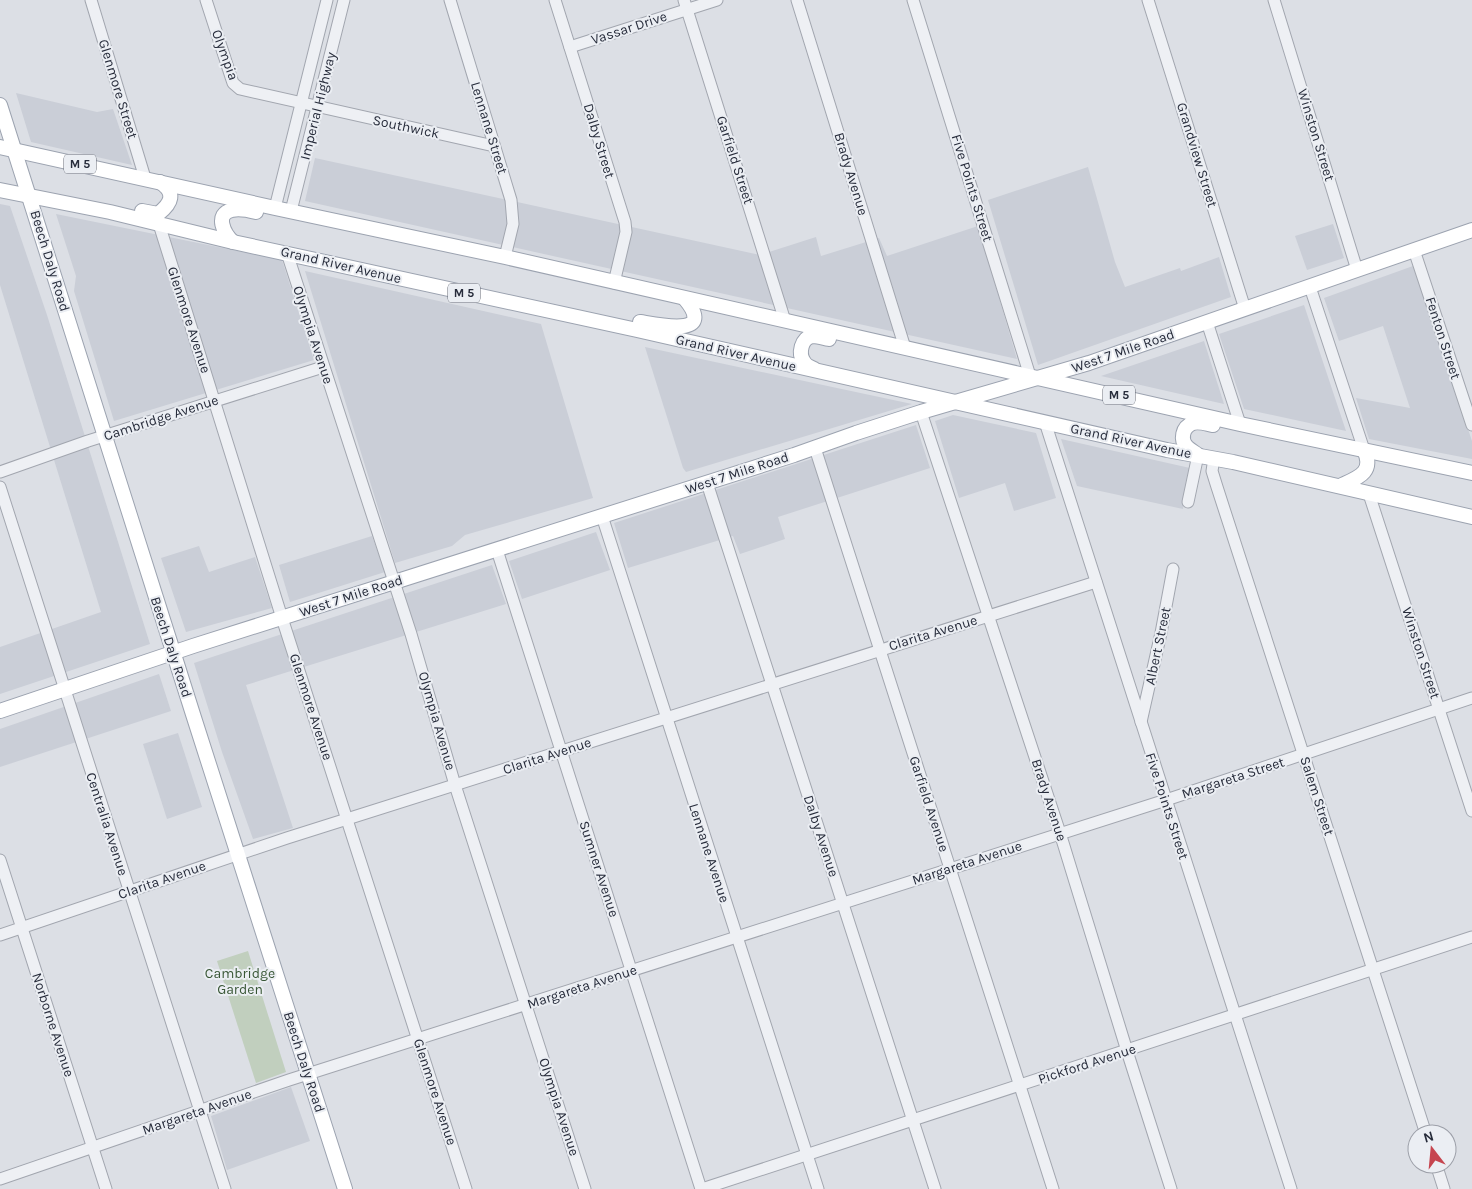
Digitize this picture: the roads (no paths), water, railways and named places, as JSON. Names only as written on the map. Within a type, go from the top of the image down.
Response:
[{"type":"main road","name":"Beech Daly Road","points":[[0,105],[345,1189]]},
{"type":"main road","name":"M 5","points":[[0,146],[291,212],[505,257],[1240,424],[1472,474]]},
{"type":"main road","points":[[110,212],[120,207],[158,214],[169,202],[171,195],[168,187],[160,182]]},
{"type":"main road","name":"Grand River Avenue","points":[[0,190],[110,212],[233,242],[1167,450],[1214,458],[1472,517]]},
{"type":"main road","points":[[233,242],[223,230],[222,219],[229,210],[235,209],[342,231],[370,228]]},
{"type":"main road","name":"West 7 Mile Road","points":[[0,711],[173,653],[1207,322],[1472,230]]},
{"type":"main road","points":[[558,313],[581,310],[670,328],[682,328],[692,321],[694,314],[692,307],[685,299]]},
{"type":"main road","points":[[819,372],[808,366],[802,359],[802,346],[807,339],[813,336],[853,345],[871,340]]},
{"type":"main road","points":[[1198,455],[1187,447],[1184,442],[1183,432],[1187,426],[1200,422],[1227,427],[1240,424]]},
{"type":"main road","points":[[1340,486],[1358,478],[1368,466],[1364,450]]},
{"type":"street","name":"Glenmore Street","points":[[91,0],[145,178]]},
{"type":"street","name":"Olympia","points":[[206,0],[233,83],[240,89],[317,108]]},
{"type":"street","name":"Imperial Highway","points":[[275,208],[326,0]]},
{"type":"street","name":"Imperial Highway","points":[[291,212],[344,0]]},
{"type":"street","name":"Lennane Street","points":[[450,0],[511,200],[513,224],[505,257]]},
{"type":"street","name":"Dalby Street","points":[[555,0],[625,222],[626,232],[614,283]]},
{"type":"street","name":"Vassar Drive","points":[[570,47],[686,5],[716,0]]},
{"type":"street","name":"Brady Avenue","points":[[797,0],[905,348]]},
{"type":"street","name":"Five Points Street","points":[[914,0],[1036,377]]},
{"type":"street","name":"Grandview Street","points":[[1148,0],[1244,309]]},
{"type":"street","name":"Winston Street","points":[[1274,0],[1358,270]]},
{"type":"street","name":"Garfield Street","points":[[686,5],[785,321]]},
{"type":"street","name":"Southwick","points":[[317,108],[494,146]]},
{"type":"street","name":"Glenmore Avenue","points":[[159,224],[282,618],[466,1189]]},
{"type":"street","name":"Fenton Street","points":[[1414,250],[1472,425]]},
{"type":"street","name":"Olympia Avenue","points":[[287,253],[411,634],[455,785],[585,1189]]},
{"type":"street","points":[[1310,287],[1364,450]]},
{"type":"street","points":[[1207,322],[1240,424]]},
{"type":"street","name":"Cambridge Avenue","points":[[0,472],[104,436],[323,367]]},
{"type":"street","name":"Brady Avenue","points":[[922,412],[1060,833],[1171,1189]]},
{"type":"street","name":"Five Points Street","points":[[1045,422],[1291,1189]]},
{"type":"street","name":"Garfield Avenue","points":[[815,448],[1053,1189]]},
{"type":"street","points":[[1188,502],[1198,455]]},
{"type":"street","name":"Salem Street","points":[[1214,458],[1212,471],[1423,1124]]},
{"type":"street","name":"Dalby Avenue","points":[[707,482],[935,1189]]},
{"type":"street","name":"Centralia Avenue","points":[[0,487],[225,1189]]},
{"type":"street","name":"Winston Street","points":[[1369,494],[1472,811]]},
{"type":"street","name":"Lennane Avenue","points":[[602,516],[818,1189]]},
{"type":"street","name":"Sumner Avenue","points":[[497,550],[702,1189]]},
{"type":"street","name":"Albert Street","points":[[1141,723],[1173,569]]},
{"type":"street","name":"Clarita Avenue","points":[[0,935],[237,854],[1096,582]]},
{"type":"street","name":"Margareta Street","points":[[1166,800],[1472,698]]},
{"type":"street","name":"Margareta Avenue","points":[[0,1179],[308,1074],[1166,800]]},
{"type":"street","name":"Norborne Avenue","points":[[0,860],[106,1189]]},
{"type":"street","name":"Pickford Avenue","points":[[702,1189],[1472,938]]},
{"type":"street","points":[[1439,1174],[1444,1189]]},
{"type":"park label","name":"Cambridge Garden","points":[[240,982]]}]
